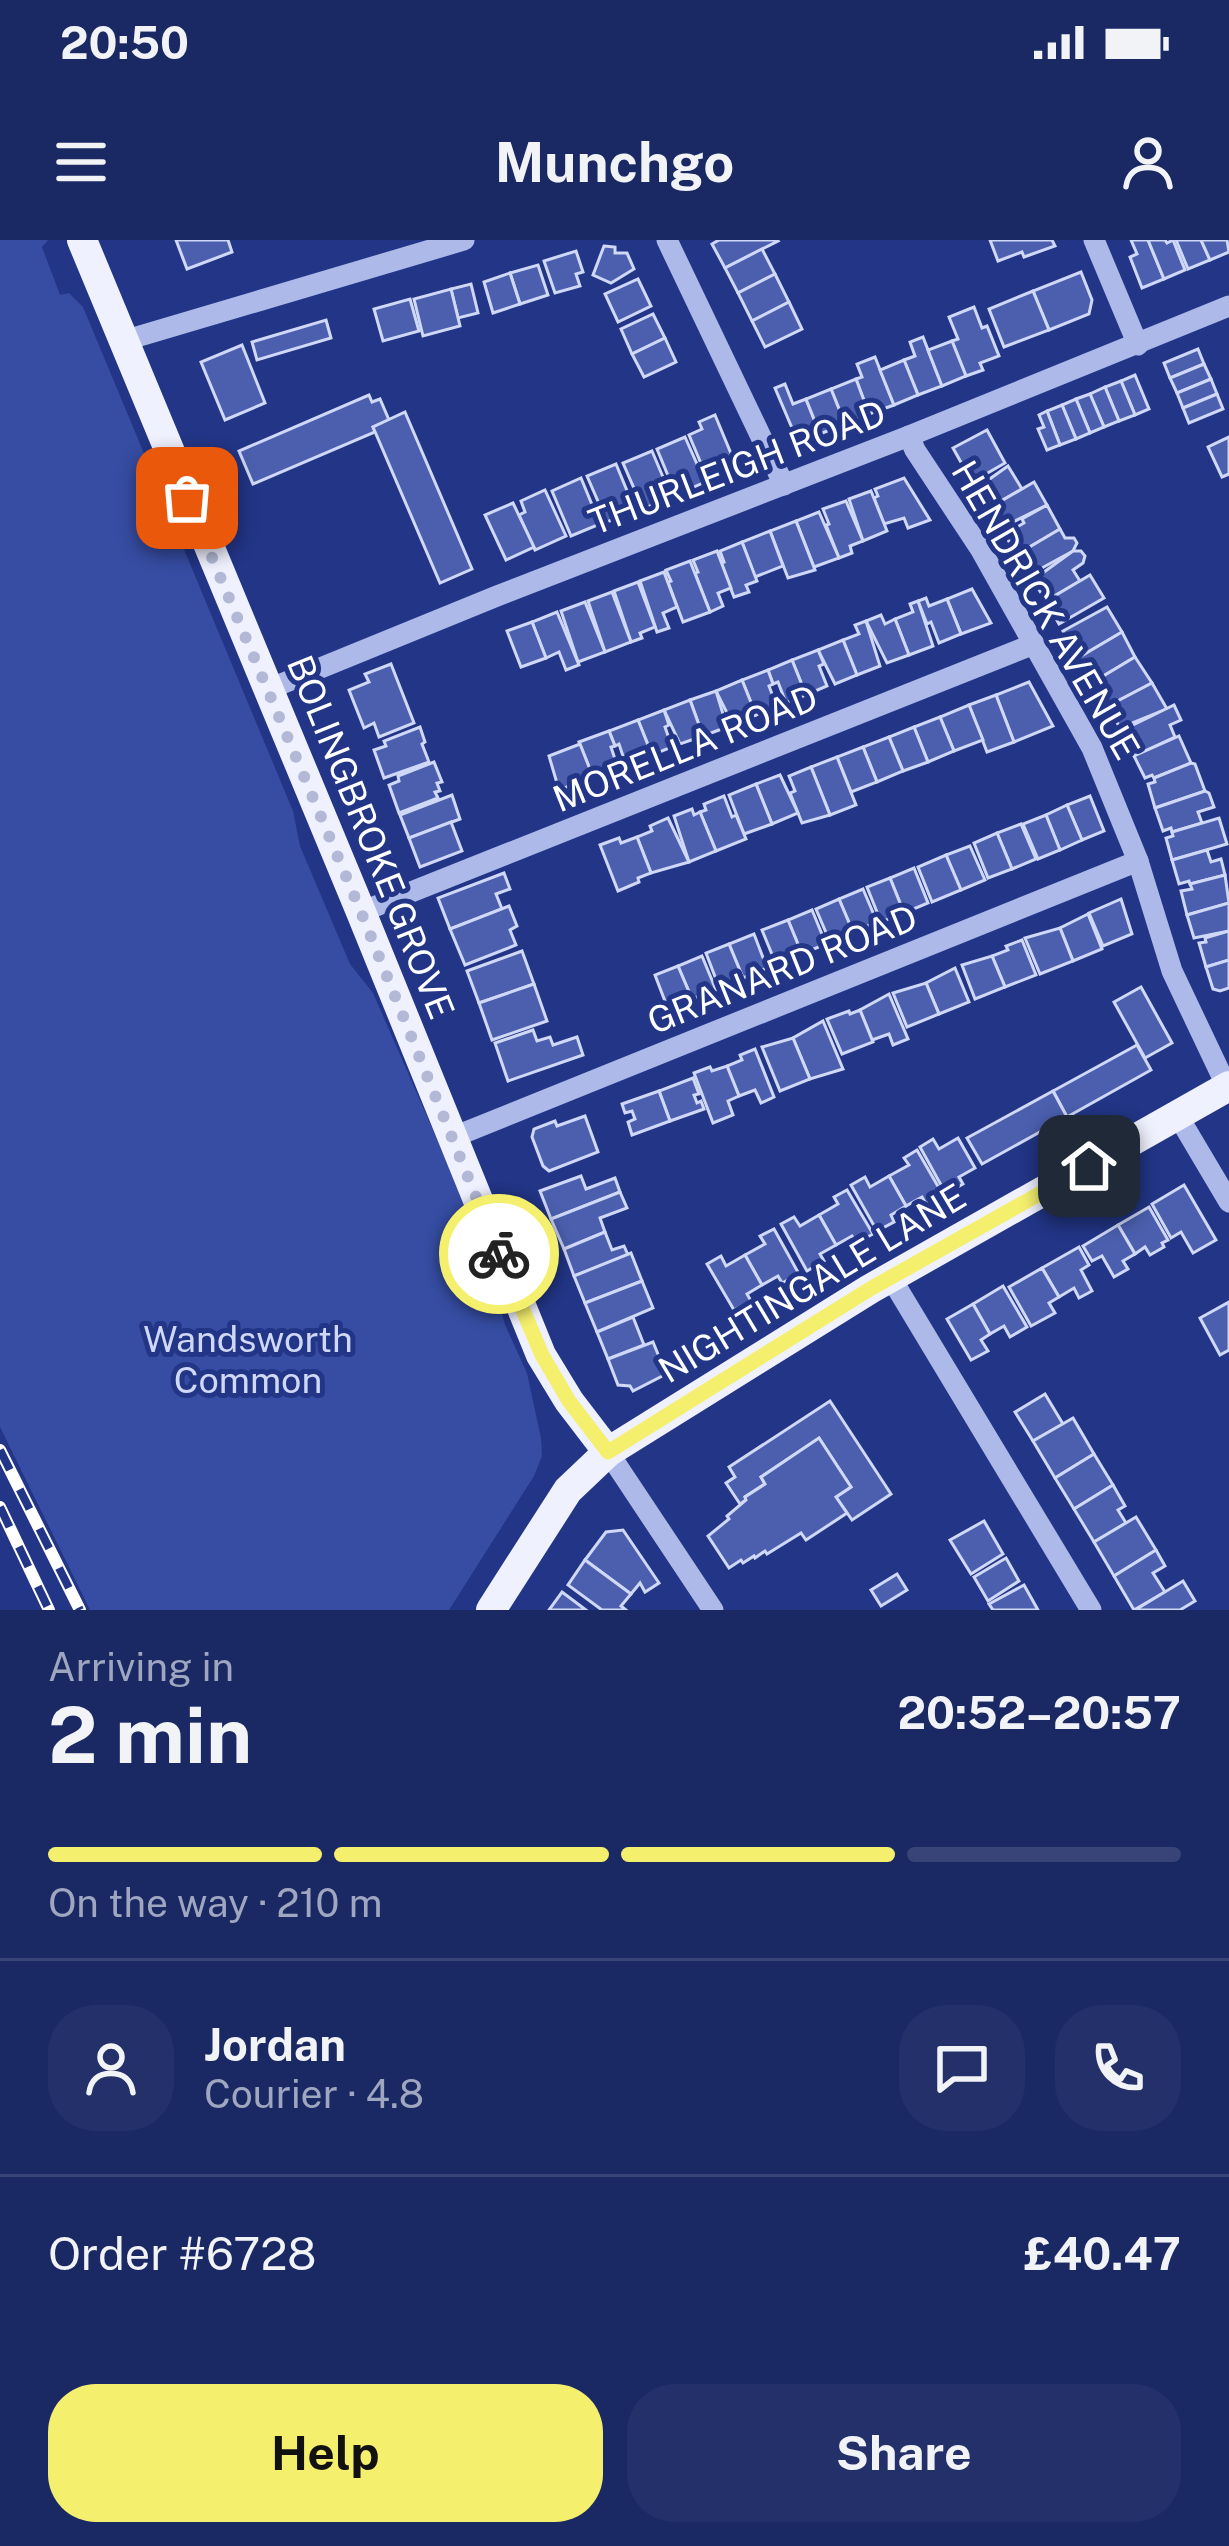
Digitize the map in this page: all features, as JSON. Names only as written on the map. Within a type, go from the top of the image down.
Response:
[{"type":"main road","name":"BOLINGBROKE GROVE","points":[[82,240],[542,1355],[608,1452]]},
{"type":"main road","name":"NIGHTINGALE LANE","points":[[491,1610],[568,1490],[608,1452],[891,1278],[1228,1086]]},
{"type":"street","points":[[122,341],[464,240]]},
{"type":"street","points":[[667,240],[784,485]]},
{"type":"street","points":[[1094,240],[1138,345]]},
{"type":"street","name":"THURLEIGH ROAD","points":[[269,689],[1228,309]]},
{"type":"street","name":"HENDRICK AVENUE","points":[[909,436],[981,550],[1092,748],[1138,861],[1172,971],[1228,1086]]},
{"type":"street","name":"MORELLA ROAD","points":[[361,912],[1034,644]]},
{"type":"street","name":"GRANARD ROAD","points":[[451,1138],[1138,861]]},
{"type":"street","points":[[1178,1116],[1229,1202]]},
{"type":"street","points":[[891,1278],[1090,1610]]},
{"type":"street","points":[[608,1452],[713,1610]]},
{"type":"green space","name":"Wandsworth Common","points":[[0,240],[48,240],[42,247],[60,295],[69,293],[83,307],[293,811],[300,846],[350,964],[373,993],[488,1256],[505,1325],[527,1373],[542,1456],[449,1610],[90,1610],[0,1427]]},
{"type":"building","points":[[176,240],[228,240],[232,252],[187,269]]},
{"type":"building","points":[[719,240],[778,241],[725,268],[712,244]]},
{"type":"building","points":[[990,240],[1052,240],[1055,246],[998,261]]},
{"type":"building","points":[[1131,240],[1148,240],[1164,279],[1142,288],[1130,257],[1137,254]]},
{"type":"building","points":[[1148,240],[1173,240],[1185,270],[1164,279]]},
{"type":"building","points":[[1176,240],[1201,240],[1210,260],[1188,269]]},
{"type":"building","points":[[1201,240],[1227,240],[1229,252],[1210,260]]},
{"type":"building","points":[[604,246],[627,253],[634,269],[611,283],[593,275]]},
{"type":"building","points":[[762,249],[775,274],[738,293],[725,268]]},
{"type":"building","points":[[576,251],[583,272],[576,274],[580,286],[555,293],[544,261]]},
{"type":"building","points":[[538,265],[548,295],[520,304],[510,273]]},
{"type":"building","points":[[1081,272],[1092,300],[1089,314],[1049,330],[1033,291]]},
{"type":"building","points":[[510,273],[520,304],[493,313],[484,282]]},
{"type":"building","points":[[775,274],[789,302],[752,321],[738,293]]},
{"type":"building","points":[[638,279],[651,306],[618,322],[605,294]]},
{"type":"building","points":[[471,284],[478,313],[458,318],[451,289]]},
{"type":"building","points":[[451,289],[460,326],[423,336],[414,299]]},
{"type":"building","points":[[1033,291],[1049,330],[1004,347],[989,309]]},
{"type":"building","points":[[410,299],[419,331],[383,341],[374,309]]},
{"type":"building","points":[[789,302],[802,329],[765,347],[752,321]]},
{"type":"building","points":[[974,307],[999,356],[980,363],[983,370],[966,376],[952,341],[958,339],[949,317]]},
{"type":"building","points":[[653,314],[665,338],[632,354],[621,329]]},
{"type":"building","points":[[326,320],[331,338],[257,360],[252,342]]},
{"type":"building","points":[[923,337],[942,386],[918,395],[904,360],[915,356],[910,342]]},
{"type":"building","points":[[665,338],[676,362],[644,377],[632,354]]},
{"type":"building","points":[[952,341],[966,376],[942,386],[928,350]]},
{"type":"building","points":[[242,345],[265,403],[225,420],[201,362]]},
{"type":"building","points":[[1198,349],[1204,364],[1170,378],[1164,363]]},
{"type":"building","points":[[875,357],[894,405],[869,414],[856,379],[862,377],[857,364]]},
{"type":"building","points":[[904,360],[918,395],[894,405],[880,370]]},
{"type":"building","points":[[1204,364],[1211,379],[1177,393],[1170,378]]},
{"type":"building","points":[[1135,375],[1149,409],[1135,415],[1121,381]]},
{"type":"building","points":[[856,379],[869,414],[845,424],[831,389]]},
{"type":"building","points":[[1211,379],[1217,394],[1183,408],[1177,393]]},
{"type":"building","points":[[1121,381],[1135,415],[1119,421],[1105,387]]},
{"type":"building","points":[[785,384],[793,404],[806,399],[820,434],[798,442],[775,388]]},
{"type":"building","points":[[1105,387],[1119,421],[1104,427],[1090,394]]},
{"type":"building","points":[[831,389],[845,424],[820,434],[806,399]]},
{"type":"building","points":[[1090,394],[1104,427],[1090,433],[1076,399]]},
{"type":"building","points":[[1217,394],[1223,409],[1189,423],[1183,408]]},
{"type":"building","points":[[369,395],[372,402],[380,399],[389,420],[373,427],[375,432],[253,484],[239,451]]},
{"type":"building","points":[[1076,399],[1090,433],[1076,439],[1062,405]]},
{"type":"building","points":[[1062,405],[1076,439],[1060,445],[1047,411]]},
{"type":"building","points":[[1047,411],[1060,445],[1047,450],[1038,429],[1044,427],[1039,415]]},
{"type":"building","points":[[405,412],[472,569],[440,583],[373,427]]},
{"type":"building","points":[[715,415],[737,468],[708,480],[689,435],[702,429],[699,422]]},
{"type":"building","points":[[987,430],[1005,463],[972,482],[953,448]]},
{"type":"building","points":[[685,437],[705,482],[676,495],[657,449]]},
{"type":"building","points":[[1229,437],[1229,474],[1222,477],[1208,447]]},
{"type":"building","points":[[652,451],[671,496],[643,509],[623,463]]},
{"type":"building","points":[[616,464],[635,510],[607,522],[587,476]]},
{"type":"building","points":[[1008,466],[1022,489],[989,508],[977,488]]},
{"type":"building","points":[[581,478],[600,524],[571,536],[552,491]]},
{"type":"building","points":[[904,478],[930,520],[908,528],[904,518],[884,524],[875,489]]},
{"type":"building","points":[[1034,482],[1047,505],[1001,528],[989,508]]},
{"type":"building","points":[[545,490],[566,536],[535,550],[519,515],[525,512],[521,501]]},
{"type":"building","points":[[871,491],[887,531],[863,541],[849,499]]},
{"type":"building","points":[[846,501],[863,541],[839,558],[823,509]]},
{"type":"building","points":[[513,503],[534,547],[506,560],[485,515]]},
{"type":"building","points":[[1047,505],[1060,529],[1016,555],[1005,534]]},
{"type":"building","points":[[819,512],[839,558],[814,567],[796,521]]},
{"type":"building","points":[[796,521],[815,570],[788,578],[770,531]]},
{"type":"building","points":[[1060,529],[1065,538],[1077,543],[1073,551],[1029,575],[1016,555]]},
{"type":"building","points":[[770,531],[783,566],[755,577],[742,542]]},
{"type":"building","points":[[742,542],[757,581],[746,585],[749,592],[734,597],[720,551]]},
{"type":"building","points":[[717,551],[731,588],[718,593],[723,606],[710,612],[693,560]]},
{"type":"building","points":[[1073,551],[1085,556],[1073,570],[1080,581],[1046,601],[1033,580]]},
{"type":"building","points":[[690,561],[710,612],[683,622],[666,570]]},
{"type":"building","points":[[664,572],[677,607],[663,613],[669,628],[657,632],[640,581]]},
{"type":"building","points":[[1090,575],[1104,598],[1059,624],[1046,601]]},
{"type":"building","points":[[638,582],[655,627],[631,642],[614,591]]},
{"type":"building","points":[[972,589],[991,623],[961,634],[947,599]]},
{"type":"building","points":[[612,592],[631,642],[605,652],[588,601]]},
{"type":"building","points":[[926,598],[929,606],[947,599],[961,634],[939,643],[918,601]]},
{"type":"building","points":[[918,601],[933,646],[909,655],[895,619],[913,612],[910,604]]},
{"type":"building","points":[[585,602],[605,652],[578,662],[561,611]]},
{"type":"building","points":[[1107,607],[1122,632],[1078,658],[1063,631]]},
{"type":"building","points":[[557,612],[579,665],[566,670],[559,652],[546,658],[532,622]]},
{"type":"building","points":[[881,615],[885,624],[895,619],[909,655],[887,663],[866,621]]},
{"type":"building","points":[[866,621],[880,666],[857,675],[843,640],[859,634],[855,625]]},
{"type":"building","points":[[532,622],[546,658],[521,667],[507,631]]},
{"type":"building","points":[[1122,632],[1135,657],[1091,680],[1078,658]]},
{"type":"building","points":[[843,640],[857,675],[835,684],[818,650]]},
{"type":"building","points":[[818,650],[827,686],[806,695],[792,660]]},
{"type":"building","points":[[1135,657],[1152,683],[1108,706],[1095,685]]},
{"type":"building","points":[[792,660],[806,695],[786,703],[768,670]]},
{"type":"building","points":[[391,664],[414,723],[379,737],[374,723],[364,728],[349,690],[369,682],[365,674]]},
{"type":"building","points":[[768,670],[777,707],[756,715],[742,680]]},
{"type":"building","points":[[742,680],[756,715],[733,725],[716,691]]},
{"type":"building","points":[[1029,682],[1053,726],[1014,742],[996,695]]},
{"type":"building","points":[[1152,683],[1167,709],[1120,728],[1108,706]]},
{"type":"building","points":[[716,691],[727,727],[703,736],[690,700]]},
{"type":"building","points":[[996,695],[1014,742],[987,752],[969,705]]},
{"type":"building","points":[[690,700],[703,736],[680,744],[664,710]]},
{"type":"building","points":[[969,705],[983,740],[954,751],[940,717]]},
{"type":"building","points":[[1174,705],[1181,720],[1170,725],[1175,737],[1134,756],[1123,733]]},
{"type":"building","points":[[664,710],[672,747],[652,755],[638,720]]},
{"type":"building","points":[[940,717],[954,751],[928,762],[914,727]]},
{"type":"building","points":[[638,720],[652,755],[626,765],[609,731]]},
{"type":"building","points":[[420,727],[429,762],[384,778],[374,750]]},
{"type":"building","points":[[914,727],[928,762],[903,771],[889,737]]},
{"type":"building","points":[[609,731],[618,768],[593,777],[579,742]]},
{"type":"building","points":[[1179,736],[1191,763],[1145,778],[1134,756]]},
{"type":"building","points":[[889,737],[903,771],[877,782],[863,747]]},
{"type":"building","points":[[580,744],[593,777],[559,790],[549,756]]},
{"type":"building","points":[[863,747],[877,782],[851,792],[837,757]]},
{"type":"building","points":[[837,757],[856,805],[830,815],[811,767]]},
{"type":"building","points":[[434,762],[442,782],[437,783],[438,798],[399,813],[389,785],[399,781],[398,776]]},
{"type":"building","points":[[1191,763],[1205,791],[1155,808],[1148,784]]},
{"type":"building","points":[[811,767],[830,815],[802,823],[789,776]]},
{"type":"building","points":[[780,775],[798,813],[772,824],[756,784]]},
{"type":"building","points":[[756,784],[772,824],[744,834],[729,795]]},
{"type":"building","points":[[1205,791],[1214,807],[1198,812],[1202,823],[1163,831],[1155,808]]},
{"type":"building","points":[[452,795],[460,819],[409,838],[400,815]]},
{"type":"building","points":[[724,796],[746,839],[716,851],[700,812],[706,810],[704,804]]},
{"type":"building","points":[[1090,796],[1104,831],[1082,840],[1067,805]]},
{"type":"building","points":[[1067,805],[1082,840],[1060,850],[1046,815]]},
{"type":"building","points":[[692,809],[694,815],[700,812],[716,851],[689,862],[674,816]]},
{"type":"building","points":[[1046,815],[1060,850],[1038,859],[1023,824]]},
{"type":"building","points":[[668,818],[689,862],[651,873],[637,837]]},
{"type":"building","points":[[1219,818],[1227,844],[1172,860],[1166,838],[1172,832]]},
{"type":"building","points":[[451,822],[462,851],[420,867],[409,838]]},
{"type":"building","points":[[1021,824],[1036,859],[1012,869],[997,833]]},
{"type":"building","points":[[997,833],[1012,869],[988,878],[974,843]]},
{"type":"building","points":[[637,837],[651,873],[618,891],[600,845]]},
{"type":"building","points":[[970,846],[985,880],[961,890],[946,855]]},
{"type":"building","points":[[1207,850],[1211,862],[1221,859],[1225,875],[1179,884],[1172,860]]},
{"type":"building","points":[[946,855],[961,890],[932,902],[918,867]]},
{"type":"building","points":[[914,868],[928,903],[904,913],[890,878]]},
{"type":"building","points":[[504,873],[510,889],[496,894],[502,909],[450,929],[438,898]]},
{"type":"building","points":[[1225,875],[1229,903],[1187,915],[1181,891]]},
{"type":"building","points":[[890,878],[904,913],[881,922],[867,887]]},
{"type":"building","points":[[863,889],[877,922],[853,932],[839,899]]},
{"type":"building","points":[[839,899],[853,932],[830,942],[816,909]]},
{"type":"building","points":[[1121,899],[1132,934],[1103,946],[1089,913]]},
{"type":"building","points":[[1229,903],[1229,931],[1194,938],[1187,915]]},
{"type":"building","points":[[509,906],[517,926],[510,930],[516,945],[465,965],[450,929]]},
{"type":"building","points":[[812,910],[826,944],[802,954],[788,920]]},
{"type":"building","points":[[1088,914],[1102,949],[1073,961],[1060,928]]},
{"type":"building","points":[[788,920],[802,954],[776,964],[762,930]]},
{"type":"building","points":[[1060,928],[1073,961],[1040,974],[1025,938]]},
{"type":"building","points":[[1229,931],[1229,960],[1206,967],[1199,943]]},
{"type":"building","points":[[754,934],[767,968],[743,978],[729,944]]},
{"type":"building","points":[[1022,940],[1036,975],[1005,987],[992,956]]},
{"type":"building","points":[[729,944],[743,978],[719,987],[706,953]]},
{"type":"building","points":[[522,951],[534,984],[479,1003],[467,971]]},
{"type":"building","points":[[702,956],[716,990],[692,999],[678,966]]},
{"type":"building","points":[[992,956],[1005,987],[975,999],[962,965]]},
{"type":"building","points":[[1229,960],[1229,988],[1213,989],[1206,967]]},
{"type":"building","points":[[678,966],[692,999],[668,1009],[655,975]]},
{"type":"building","points":[[955,968],[969,1002],[939,1014],[926,983]]},
{"type":"building","points":[[926,983],[939,1014],[907,1027],[893,993]]},
{"type":"building","points":[[534,984],[547,1021],[492,1040],[479,1003]]},
{"type":"building","points":[[1141,987],[1172,1043],[1145,1058],[1114,1002]]},
{"type":"building","points":[[889,994],[908,1039],[893,1045],[889,1034],[872,1040],[860,1010]]},
{"type":"building","points":[[860,1010],[873,1042],[842,1054],[827,1019]]},
{"type":"building","points":[[823,1021],[843,1069],[810,1079],[793,1038]]},
{"type":"building","points":[[533,1030],[537,1041],[550,1037],[553,1045],[577,1037],[583,1055],[508,1081],[495,1043]]},
{"type":"building","points":[[793,1038],[810,1079],[780,1091],[762,1047]]},
{"type":"building","points":[[1137,1045],[1151,1070],[1067,1117],[1053,1091]]},
{"type":"building","points":[[755,1049],[774,1097],[761,1103],[755,1090],[739,1096],[727,1066]]},
{"type":"building","points":[[727,1066],[739,1096],[728,1101],[733,1115],[713,1123],[694,1073]]},
{"type":"building","points":[[693,1078],[699,1094],[694,1095],[704,1109],[670,1121],[659,1091]]},
{"type":"building","points":[[659,1091],[670,1121],[632,1135],[628,1122],[635,1119],[632,1111],[625,1113],[622,1104]]},
{"type":"building","points":[[1053,1091],[1067,1117],[982,1164],[967,1138]]},
{"type":"building","points":[[585,1116],[598,1152],[549,1171],[532,1137],[534,1129]]},
{"type":"building","points":[[958,1138],[975,1168],[959,1177],[963,1184],[946,1194],[920,1147],[933,1139],[939,1149]]},
{"type":"building","points":[[917,1150],[943,1195],[926,1204],[922,1197],[906,1206],[889,1176],[909,1165],[904,1158]]},
{"type":"building","points":[[581,1176],[586,1189],[615,1178],[620,1192],[551,1219],[540,1191]]},
{"type":"building","points":[[889,1176],[906,1206],[891,1215],[894,1222],[877,1231],[851,1185],[865,1177],[870,1187]]},
{"type":"building","points":[[1184,1185],[1216,1240],[1193,1253],[1181,1232],[1171,1238],[1152,1204]]},
{"type":"building","points":[[847,1190],[873,1234],[856,1243],[852,1236],[836,1245],[819,1215],[838,1204],[834,1197]]},
{"type":"building","points":[[620,1192],[627,1208],[600,1218],[605,1232],[564,1249],[551,1219]]},
{"type":"building","points":[[1149,1207],[1168,1240],[1150,1255],[1145,1247],[1135,1254],[1118,1225]]},
{"type":"building","points":[[819,1215],[836,1245],[820,1254],[824,1261],[807,1271],[781,1224],[794,1217],[800,1226]]},
{"type":"building","points":[[1118,1225],[1135,1254],[1123,1261],[1128,1269],[1114,1277],[1102,1256],[1092,1261],[1083,1246]]},
{"type":"building","points":[[774,1229],[799,1274],[782,1283],[778,1276],[762,1285],[745,1255],[765,1244],[760,1236]]},
{"type":"building","points":[[605,1232],[612,1250],[624,1246],[628,1255],[574,1276],[564,1249]]},
{"type":"building","points":[[1079,1247],[1089,1265],[1081,1270],[1092,1291],[1079,1298],[1074,1288],[1059,1297],[1042,1268]]},
{"type":"building","points":[[631,1253],[642,1281],[585,1303],[574,1276]]},
{"type":"building","points":[[745,1255],[762,1285],[747,1294],[751,1301],[734,1310],[707,1264],[721,1256],[726,1266]]},
{"type":"building","points":[[1042,1268],[1059,1297],[1049,1303],[1055,1313],[1031,1326],[1009,1287]]},
{"type":"building","points":[[642,1281],[653,1308],[597,1332],[585,1303]]},
{"type":"building","points":[[1003,1286],[1027,1327],[1010,1337],[1004,1326],[990,1334],[973,1304]]},
{"type":"building","points":[[1229,1302],[1229,1350],[1220,1355],[1200,1318]]},
{"type":"building","points":[[973,1304],[990,1334],[981,1340],[988,1351],[971,1360],[947,1319]]},
{"type":"building","points":[[633,1317],[644,1345],[608,1359],[597,1332]]},
{"type":"building","points":[[653,1342],[662,1364],[668,1361],[672,1371],[633,1391],[618,1385],[608,1359]]},
{"type":"building","points":[[1045,1394],[1063,1424],[1033,1441],[1015,1412]]},
{"type":"building","points":[[830,1401],[891,1494],[852,1520],[836,1497],[851,1487],[819,1438],[761,1477],[765,1484],[740,1504],[726,1483],[735,1477],[729,1467]]},
{"type":"building","points":[[1073,1418],[1094,1454],[1055,1478],[1033,1441]]},
{"type":"building","points":[[819,1438],[851,1487],[836,1497],[847,1513],[806,1540],[801,1533],[767,1554],[729,1568],[708,1536],[745,1497],[765,1484],[761,1477]]},
{"type":"building","points":[[1094,1454],[1113,1485],[1074,1509],[1055,1478]]},
{"type":"building","points":[[1113,1485],[1125,1506],[1118,1510],[1126,1523],[1094,1542],[1074,1509]]},
{"type":"building","points":[[1136,1517],[1156,1550],[1114,1576],[1094,1542]]},
{"type":"building","points":[[984,1521],[1003,1554],[971,1574],[950,1540]]},
{"type":"building","points":[[623,1530],[659,1583],[645,1592],[640,1583],[631,1594],[585,1560],[606,1532]]},
{"type":"building","points":[[1156,1550],[1165,1566],[1153,1573],[1165,1592],[1134,1610],[1114,1576]]},
{"type":"building","points":[[1006,1558],[1019,1581],[988,1601],[974,1577]]},
{"type":"building","points":[[585,1560],[631,1594],[621,1606],[626,1610],[602,1610],[568,1585]]},
{"type":"building","points":[[897,1574],[907,1590],[881,1606],[871,1590]]},
{"type":"building","points":[[1183,1581],[1195,1601],[1180,1610],[1135,1610]]},
{"type":"building","points":[[1024,1585],[1038,1610],[993,1610],[989,1604]]},
{"type":"building","points":[[562,1592],[586,1610],[549,1610]]},
{"type":"railway","points":[[0,1450],[80,1610]]},
{"type":"railway","points":[[0,1507],[49,1610]]},
{"type":"way so far","points":[[187,498],[499,1254]]},
{"type":"route","points":[[499,1254],[542,1355],[608,1452],[870,1289],[1089,1166]]}]
